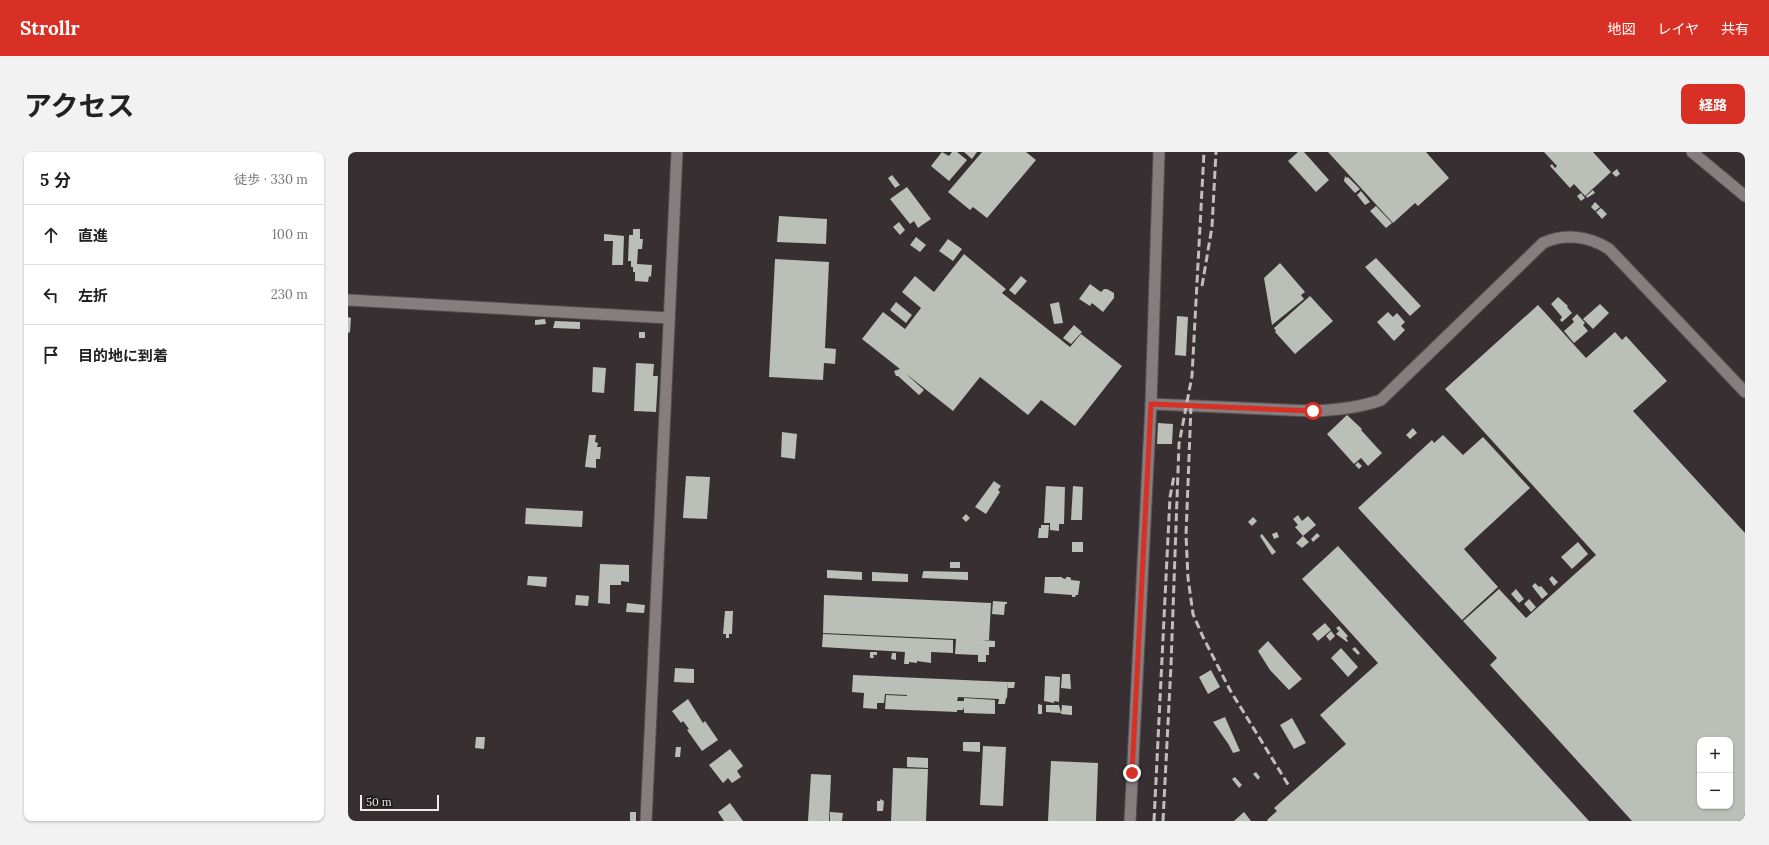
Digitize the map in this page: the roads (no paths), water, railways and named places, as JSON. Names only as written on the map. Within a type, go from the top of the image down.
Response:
[{"type":"lane","points":[[646,821],[677,152]]},
{"type":"lane","points":[[1130,821],[1151,404],[1159,152]]},
{"type":"lane","points":[[1692,152],[1745,196]]},
{"type":"lane","points":[[1151,404],[1313,411],[1340,410],[1363,406],[1381,400],[1543,243],[1556,237],[1587,239],[1598,242],[1609,249],[1745,392]]},
{"type":"lane","points":[[348,300],[669,318]]},
{"type":"railway","points":[[1163,821],[1171,665],[1179,444],[1192,376],[1204,152]]},
{"type":"railway","points":[[1202,286],[1212,227],[1216,152]]},
{"type":"railway","points":[[1191,406],[1186,535],[1188,578],[1193,614],[1230,690],[1289,786]]},
{"type":"railway","points":[[1154,821],[1170,497],[1174,476]]}]
